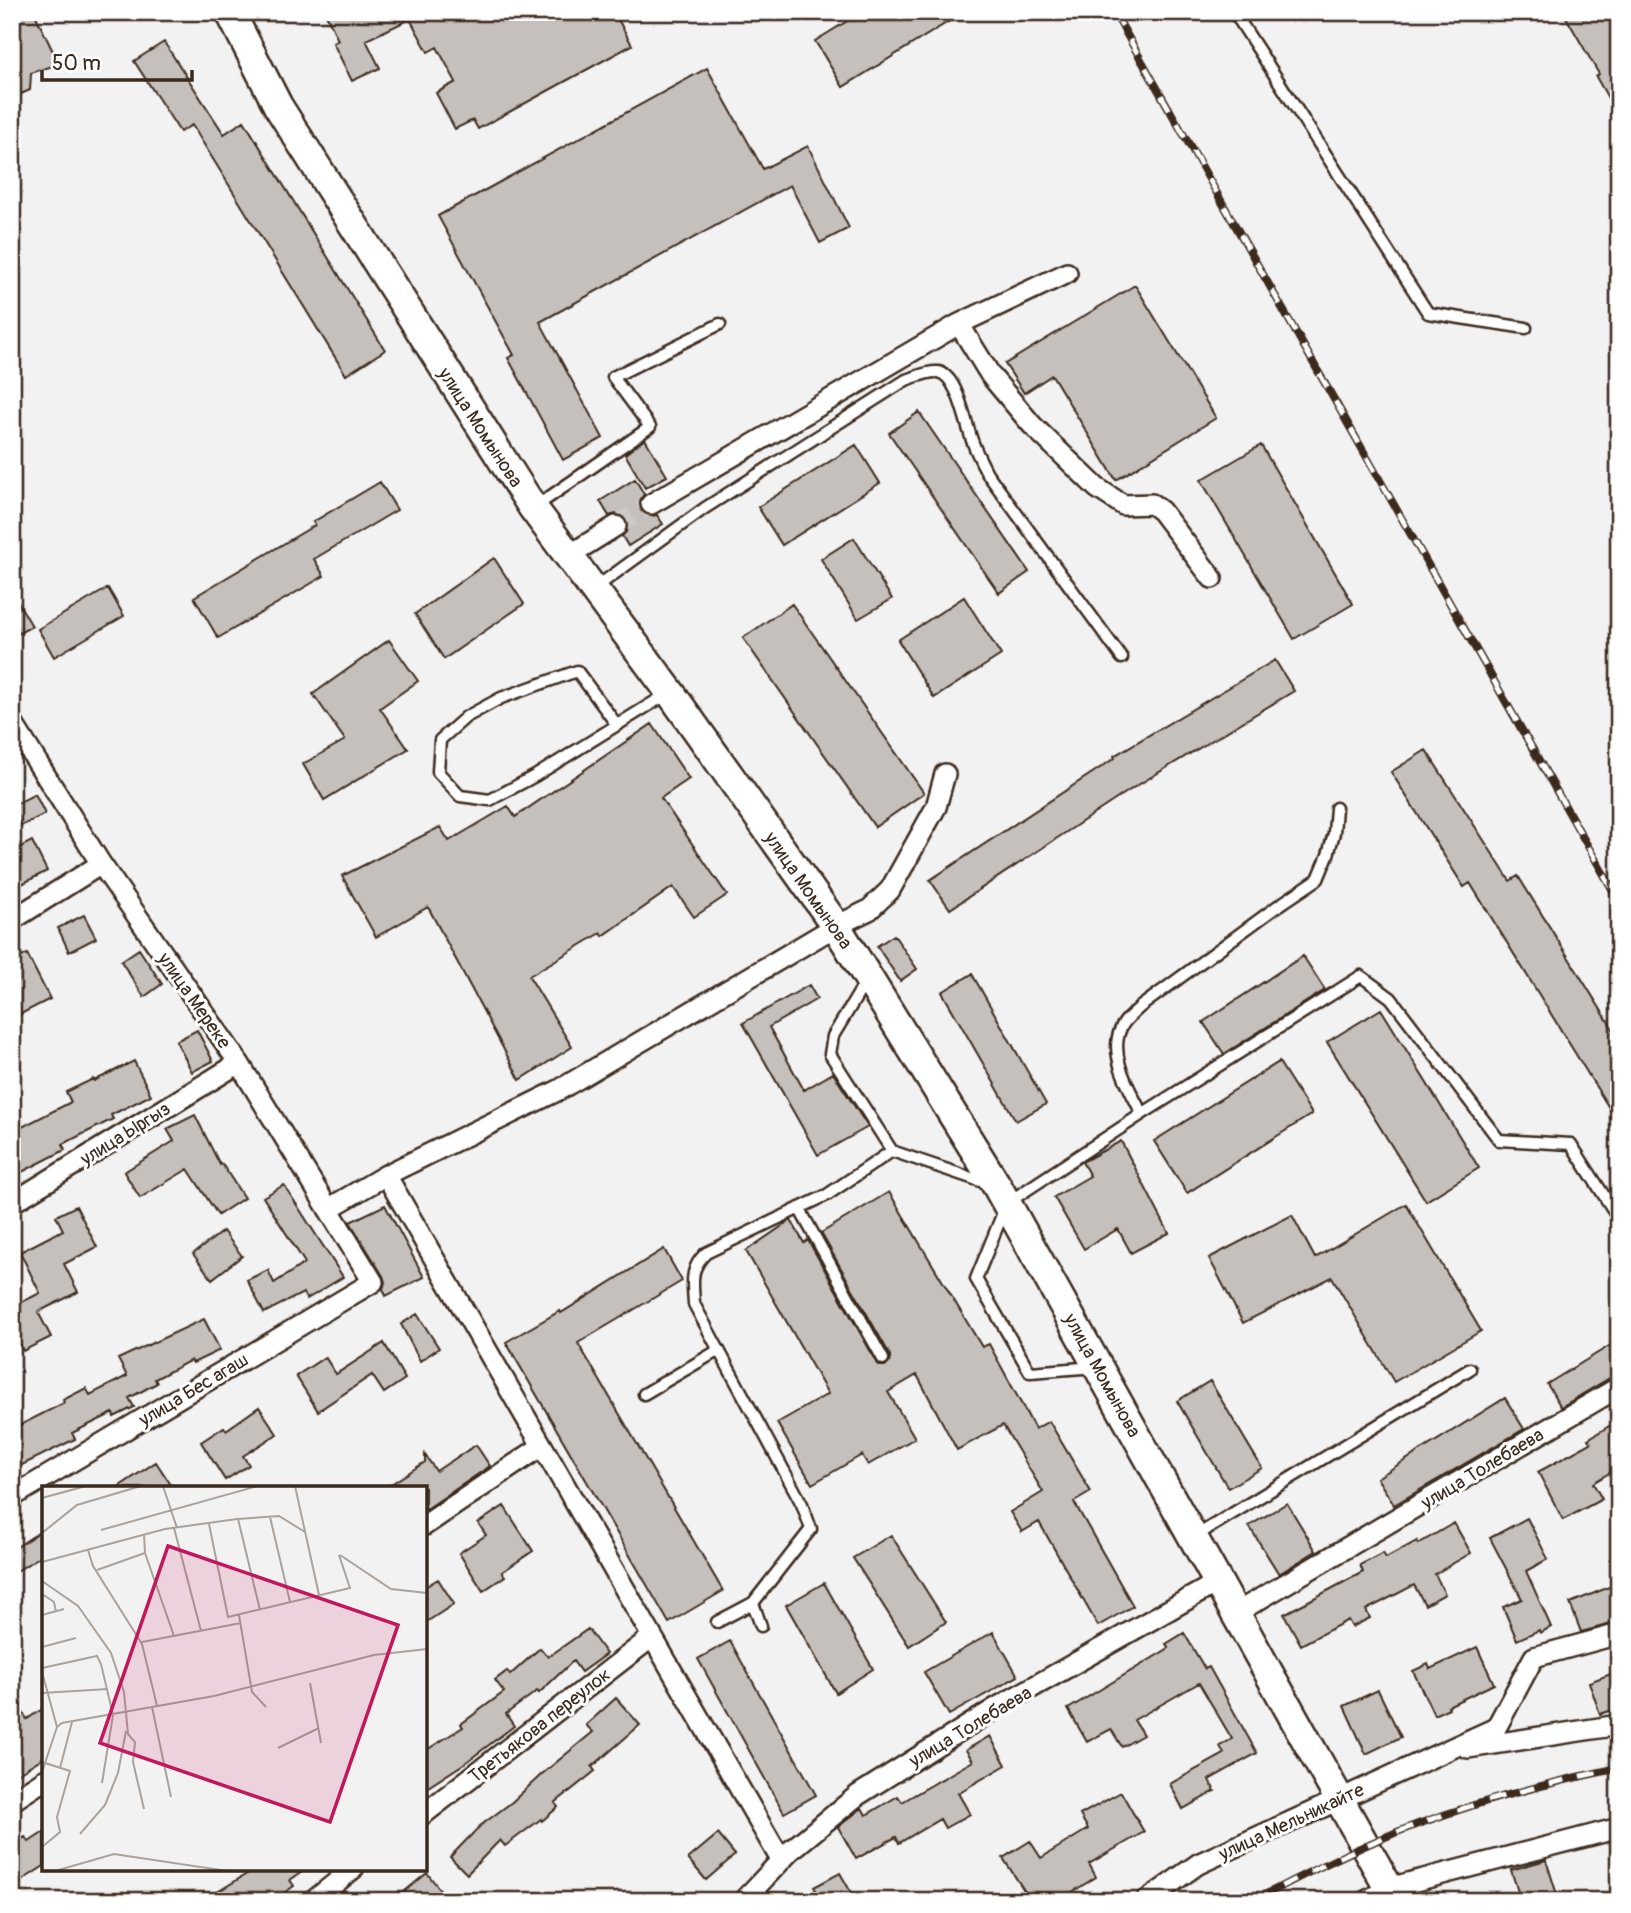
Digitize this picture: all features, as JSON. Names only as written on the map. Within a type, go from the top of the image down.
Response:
[{"type":"main road","name":"улица Момынова","points":[[230,12],[278,106],[533,508],[670,692],[836,926],[1002,1194],[1339,1798],[1383,1896]]},
{"type":"street","points":[[651,504],[959,324],[1067,274]]},
{"type":"street","points":[[959,324],[991,376],[1032,425],[1097,488],[1123,505],[1152,504],[1161,511],[1212,578]]},
{"type":"street","points":[[568,556],[616,526]]},
{"type":"street","name":"улица Мереке","points":[[12,722],[101,864],[239,1063],[373,1282]]},
{"type":"street","points":[[328,1209],[386,1175],[559,1090],[836,926],[869,910],[890,890],[936,807],[945,774]]},
{"type":"street","points":[[12,920],[101,864]]},
{"type":"street","name":"улица Ыргыз","points":[[12,1203],[239,1063]]},
{"type":"street","points":[[386,1175],[782,1860]]},
{"type":"street","name":"улица Бес агаш","points":[[12,1497],[373,1282]]},
{"type":"street","name":"улица Толебаева","points":[[1236,1613],[1619,1387]]},
{"type":"street","points":[[427,1524],[542,1446]]},
{"type":"street","name":"улица Толебаева","points":[[743,1901],[782,1860],[858,1795],[996,1708],[1218,1582]]},
{"type":"street","name":"улица Мельникайте","points":[[1146,1901],[1198,1864],[1496,1728],[1534,1657],[1619,1634]]},
{"type":"street","name":"Третьякова переулок","points":[[427,1811],[652,1637]]},
{"type":"street","name":"улица Мельникайте","points":[[1442,1752],[1619,1725]]},
{"type":"street","points":[[12,1801],[42,1781]]},
{"type":"street","points":[[1383,1896],[1619,1828]]},
{"type":"street","points":[[313,1901],[350,1871]]},
{"type":"lane","points":[[1234,12],[1428,313],[1526,328]]},
{"type":"lane","points":[[533,508],[650,427],[613,377],[720,324]]},
{"type":"lane","points":[[593,589],[705,508],[906,380],[923,373],[939,372],[949,378],[956,391],[973,445],[987,473],[1122,658]]},
{"type":"lane","points":[[617,725],[577,671],[501,698],[466,717],[439,740],[438,772],[460,796],[490,800],[535,776],[617,725],[670,692]]},
{"type":"lane","points":[[1142,1114],[1126,1081],[1116,1048],[1121,1027],[1140,1007],[1318,879],[1334,833],[1336,808]]},
{"type":"lane","points":[[1098,1367],[1030,1372],[976,1279],[1002,1194],[1142,1114],[1361,976],[1391,998],[1499,1140],[1571,1144],[1619,1219]]},
{"type":"lane","points":[[868,978],[833,1036],[830,1054],[892,1151],[1002,1194]]},
{"type":"lane","points":[[717,1622],[753,1603],[811,1529],[802,1504],[694,1304],[693,1278],[697,1261],[706,1253],[827,1195],[892,1151]]},
{"type":"lane","points":[[799,1208],[883,1359]]},
{"type":"lane","points":[[644,1394],[719,1350]]},
{"type":"lane","points":[[1194,1538],[1470,1369]]},
{"type":"lane","points":[[753,1603],[761,1626]]},
{"type":"building","points":[[12,12],[34,12],[59,64],[31,73],[30,90],[12,98]]},
{"type":"building","points":[[325,12],[614,12],[632,45],[478,129],[473,120],[455,129],[436,93],[456,82],[437,47],[428,52],[410,19],[366,40],[380,68],[352,81],[333,43],[338,40]]},
{"type":"building","points":[[862,12],[964,12],[843,87],[815,41]]},
{"type":"building","points":[[1563,12],[1619,12],[1619,117],[1596,77],[1599,74]]},
{"type":"building","points":[[164,42],[224,134],[244,121],[385,350],[346,375],[192,125],[180,132],[134,61]]},
{"type":"building","points":[[707,68],[763,169],[808,146],[849,228],[820,243],[790,185],[540,322],[603,438],[563,460],[508,358],[514,355],[438,216]]},
{"type":"building","points":[[1135,285],[1216,418],[1116,480],[1052,375],[1024,393],[1005,364]]},
{"type":"building","points":[[919,412],[1029,572],[999,593],[889,433]]},
{"type":"building","points":[[645,439],[667,476],[645,488],[625,454]]},
{"type":"building","points":[[856,445],[880,483],[782,545],[758,507]]},
{"type":"building","points":[[1261,445],[1353,604],[1294,639],[1201,480]]},
{"type":"building","points":[[635,479],[644,494],[639,503],[641,511],[650,516],[657,515],[663,524],[628,546],[622,536],[628,526],[626,519],[616,514],[609,516],[600,501]]},
{"type":"building","points":[[380,482],[397,510],[314,559],[324,576],[218,638],[194,597],[315,525],[313,522]]},
{"type":"building","points":[[854,538],[892,599],[858,619],[821,559]]},
{"type":"building","points":[[494,558],[524,604],[444,659],[415,614]]},
{"type":"building","points":[[108,588],[124,616],[54,657],[38,629]]},
{"type":"building","points":[[12,592],[32,626],[12,637]]},
{"type":"building","points":[[964,597],[1001,655],[934,698],[898,640]]},
{"type":"building","points":[[792,604],[924,793],[875,827],[743,638]]},
{"type":"building","points":[[389,640],[418,681],[380,708],[408,749],[324,800],[303,764],[345,740],[313,694]]},
{"type":"building","points":[[1275,660],[1294,691],[1133,788],[950,909],[930,880],[1115,758],[1114,756]]},
{"type":"building","points":[[652,724],[689,779],[661,798],[727,895],[694,917],[673,887],[603,936],[601,933],[529,976],[572,1047],[520,1080],[428,907],[376,937],[342,876],[440,827],[449,841],[508,806],[515,817]]},
{"type":"building","points":[[1426,750],[1510,881],[1518,876],[1619,1039],[1619,1124],[1470,883],[1464,887],[1391,772]]},
{"type":"building","points":[[35,794],[45,814],[21,826],[12,806]]},
{"type":"building","points":[[32,841],[47,871],[12,889],[12,851]]},
{"type":"building","points":[[84,915],[96,938],[69,952],[58,928]]},
{"type":"building","points":[[894,935],[917,969],[900,981],[877,946]]},
{"type":"building","points":[[139,949],[162,984],[144,997],[121,961]]},
{"type":"building","points":[[27,954],[50,999],[17,1016],[12,1008],[12,962]]},
{"type":"building","points":[[1303,956],[1325,990],[1224,1054],[1203,1022]]},
{"type":"building","points":[[972,974],[1046,1104],[1016,1121],[942,992]]},
{"type":"building","points":[[809,985],[817,999],[769,1027],[804,1090],[833,1073],[868,1127],[818,1155],[743,1023]]},
{"type":"building","points":[[1381,1009],[1479,1168],[1426,1201],[1327,1042]]},
{"type":"building","points":[[197,1030],[213,1061],[192,1072],[176,1041]]},
{"type":"building","points":[[134,1061],[151,1095],[111,1115],[113,1119],[63,1144],[65,1150],[12,1177],[12,1132],[71,1102],[66,1092]]},
{"type":"building","points":[[1279,1062],[1312,1114],[1187,1193],[1154,1141]]},
{"type":"building","points":[[195,1115],[220,1165],[222,1164],[244,1198],[218,1215],[188,1169],[140,1198],[124,1172],[174,1141],[167,1129]]},
{"type":"building","points":[[1121,1141],[1169,1233],[1131,1253],[1118,1229],[1084,1249],[1054,1197],[1090,1176],[1082,1162]]},
{"type":"building","points":[[284,1185],[343,1277],[307,1299],[303,1293],[264,1313],[247,1280],[268,1270],[274,1283],[305,1263],[263,1197]]},
{"type":"building","points":[[889,1192],[982,1347],[989,1344],[1035,1429],[1049,1421],[1091,1492],[1074,1502],[1133,1606],[1098,1626],[1039,1522],[1022,1532],[1010,1512],[1043,1492],[1003,1425],[957,1450],[917,1375],[888,1392],[915,1438],[868,1465],[862,1455],[812,1484],[777,1423],[828,1394],[746,1251],[791,1220],[804,1243],[808,1240],[877,1363],[886,1366],[890,1362],[890,1355],[821,1233]]},
{"type":"building","points":[[1406,1204],[1481,1331],[1394,1382],[1332,1277],[1243,1323],[1209,1258],[1292,1215],[1315,1258]]},
{"type":"building","points":[[385,1205],[424,1277],[386,1296],[383,1276],[350,1222]]},
{"type":"building","points":[[76,1206],[97,1247],[64,1264],[78,1292],[38,1312],[51,1337],[23,1351],[12,1329],[12,1307],[40,1293],[20,1252],[63,1230],[56,1216]]},
{"type":"building","points":[[223,1231],[242,1256],[212,1279],[193,1254]]},
{"type":"building","points":[[664,1249],[682,1281],[578,1343],[723,1591],[669,1623],[506,1342],[560,1311],[561,1313]]},
{"type":"building","points":[[417,1314],[439,1348],[420,1361],[401,1324]]},
{"type":"building","points":[[204,1319],[220,1350],[193,1363],[191,1360],[155,1379],[157,1383],[129,1398],[134,1407],[114,1417],[113,1413],[72,1433],[75,1439],[12,1470],[12,1429],[64,1403],[63,1400],[86,1388],[90,1395],[127,1376],[118,1359]]},
{"type":"building","points":[[1619,1340],[1619,1375],[1561,1407],[1547,1384]]},
{"type":"building","points":[[384,1343],[405,1379],[384,1393],[372,1375],[318,1411],[296,1376],[325,1357],[336,1374]]},
{"type":"building","points":[[1210,1381],[1262,1468],[1228,1488],[1177,1401]]},
{"type":"building","points":[[1505,1398],[1524,1429],[1394,1505],[1377,1478]]},
{"type":"building","points":[[259,1407],[277,1434],[243,1456],[249,1465],[225,1480],[201,1442],[224,1427],[226,1430]]},
{"type":"building","points":[[1619,1420],[1619,1467],[1593,1483],[1602,1499],[1563,1520],[1538,1472],[1591,1443],[1588,1439]]},
{"type":"building","points":[[476,1445],[490,1466],[427,1509],[427,1486],[388,1486],[425,1462],[425,1455],[436,1471]]},
{"type":"building","points":[[156,1462],[172,1486],[120,1486]]},
{"type":"building","points":[[1287,1503],[1316,1551],[1279,1574],[1249,1526]]},
{"type":"building","points":[[504,1506],[533,1551],[502,1572],[505,1576],[483,1591],[459,1553],[486,1535],[478,1523]]},
{"type":"building","points":[[1527,1518],[1548,1559],[1526,1571],[1551,1627],[1517,1640],[1503,1607],[1522,1599],[1490,1538]]},
{"type":"building","points":[[1454,1523],[1471,1553],[1435,1574],[1445,1594],[1425,1605],[1414,1585],[1366,1610],[1370,1618],[1352,1627],[1348,1620],[1301,1645],[1284,1614],[1363,1572],[1360,1565],[1383,1553],[1386,1558],[1417,1541],[1418,1544]]},
{"type":"building","points":[[42,1530],[42,1555],[12,1574],[12,1550]]},
{"type":"building","points":[[891,1535],[946,1622],[909,1646],[853,1558]]},
{"type":"building","points":[[438,1579],[454,1604],[427,1622],[427,1586]]},
{"type":"building","points":[[824,1583],[873,1669],[836,1693],[786,1605]]},
{"type":"building","points":[[1619,1583],[1619,1622],[1581,1632],[1570,1603]]},
{"type":"building","points":[[588,1629],[606,1654],[581,1672],[573,1661],[539,1693],[537,1691],[506,1714],[514,1726],[427,1788],[427,1750],[463,1727],[461,1724],[504,1692],[495,1680],[507,1671],[510,1675],[540,1648],[548,1657]]},
{"type":"building","points":[[993,1632],[1018,1676],[949,1715],[924,1672]]},
{"type":"building","points":[[1184,1633],[1205,1669],[1209,1667],[1257,1753],[1209,1780],[1215,1791],[1183,1809],[1170,1784],[1224,1754],[1220,1746],[1232,1739],[1199,1683],[1134,1720],[1143,1735],[1122,1747],[1111,1729],[1087,1742],[1068,1709],[1169,1648],[1166,1644]]},
{"type":"building","points":[[730,1641],[816,1795],[784,1813],[698,1659]]},
{"type":"building","points":[[1477,1647],[1494,1684],[1434,1715],[1413,1671],[1428,1664],[1430,1669]]},
{"type":"building","points":[[1619,1671],[1619,1708],[1600,1714],[1589,1682]]},
{"type":"building","points":[[1378,1690],[1401,1737],[1366,1754],[1344,1706]]},
{"type":"building","points":[[12,1696],[27,1719],[42,1709],[42,1758],[12,1777]]},
{"type":"building","points":[[616,1698],[640,1725],[592,1767],[595,1771],[555,1803],[558,1807],[542,1821],[541,1819],[505,1846],[500,1840],[467,1874],[450,1857],[480,1826],[593,1732],[586,1725]]},
{"type":"building","points":[[990,1736],[1006,1765],[958,1793],[970,1814],[945,1828],[940,1819],[899,1843],[896,1837],[856,1859],[838,1827],[862,1808],[866,1815],[898,1796],[902,1802],[973,1761],[966,1750]]},
{"type":"building","points":[[1121,1792],[1144,1832],[1089,1864],[1096,1877],[1058,1901],[1031,1901],[1003,1858],[1030,1841],[1041,1858],[1088,1829],[1080,1815]]},
{"type":"building","points":[[42,1833],[42,1867],[12,1887],[12,1845],[25,1837],[29,1842]]},
{"type":"building","points":[[718,1834],[735,1855],[706,1880],[688,1859]]},
{"type":"building","points":[[1546,1860],[1559,1901],[1521,1901],[1511,1870]]},
{"type":"building","points":[[252,1871],[303,1871],[290,1880],[294,1886],[272,1901],[226,1901],[219,1891]]},
{"type":"building","points":[[427,1873],[449,1901],[393,1901]]},
{"type":"building","points":[[840,1873],[856,1901],[822,1901],[814,1887]]},
{"type":"tunnel","points":[[616,526],[651,504]]},
{"type":"railway","points":[[1114,12],[1619,901]]},
{"type":"railway","points":[[1253,1901],[1355,1850],[1418,1824],[1517,1792],[1619,1768]]}]
